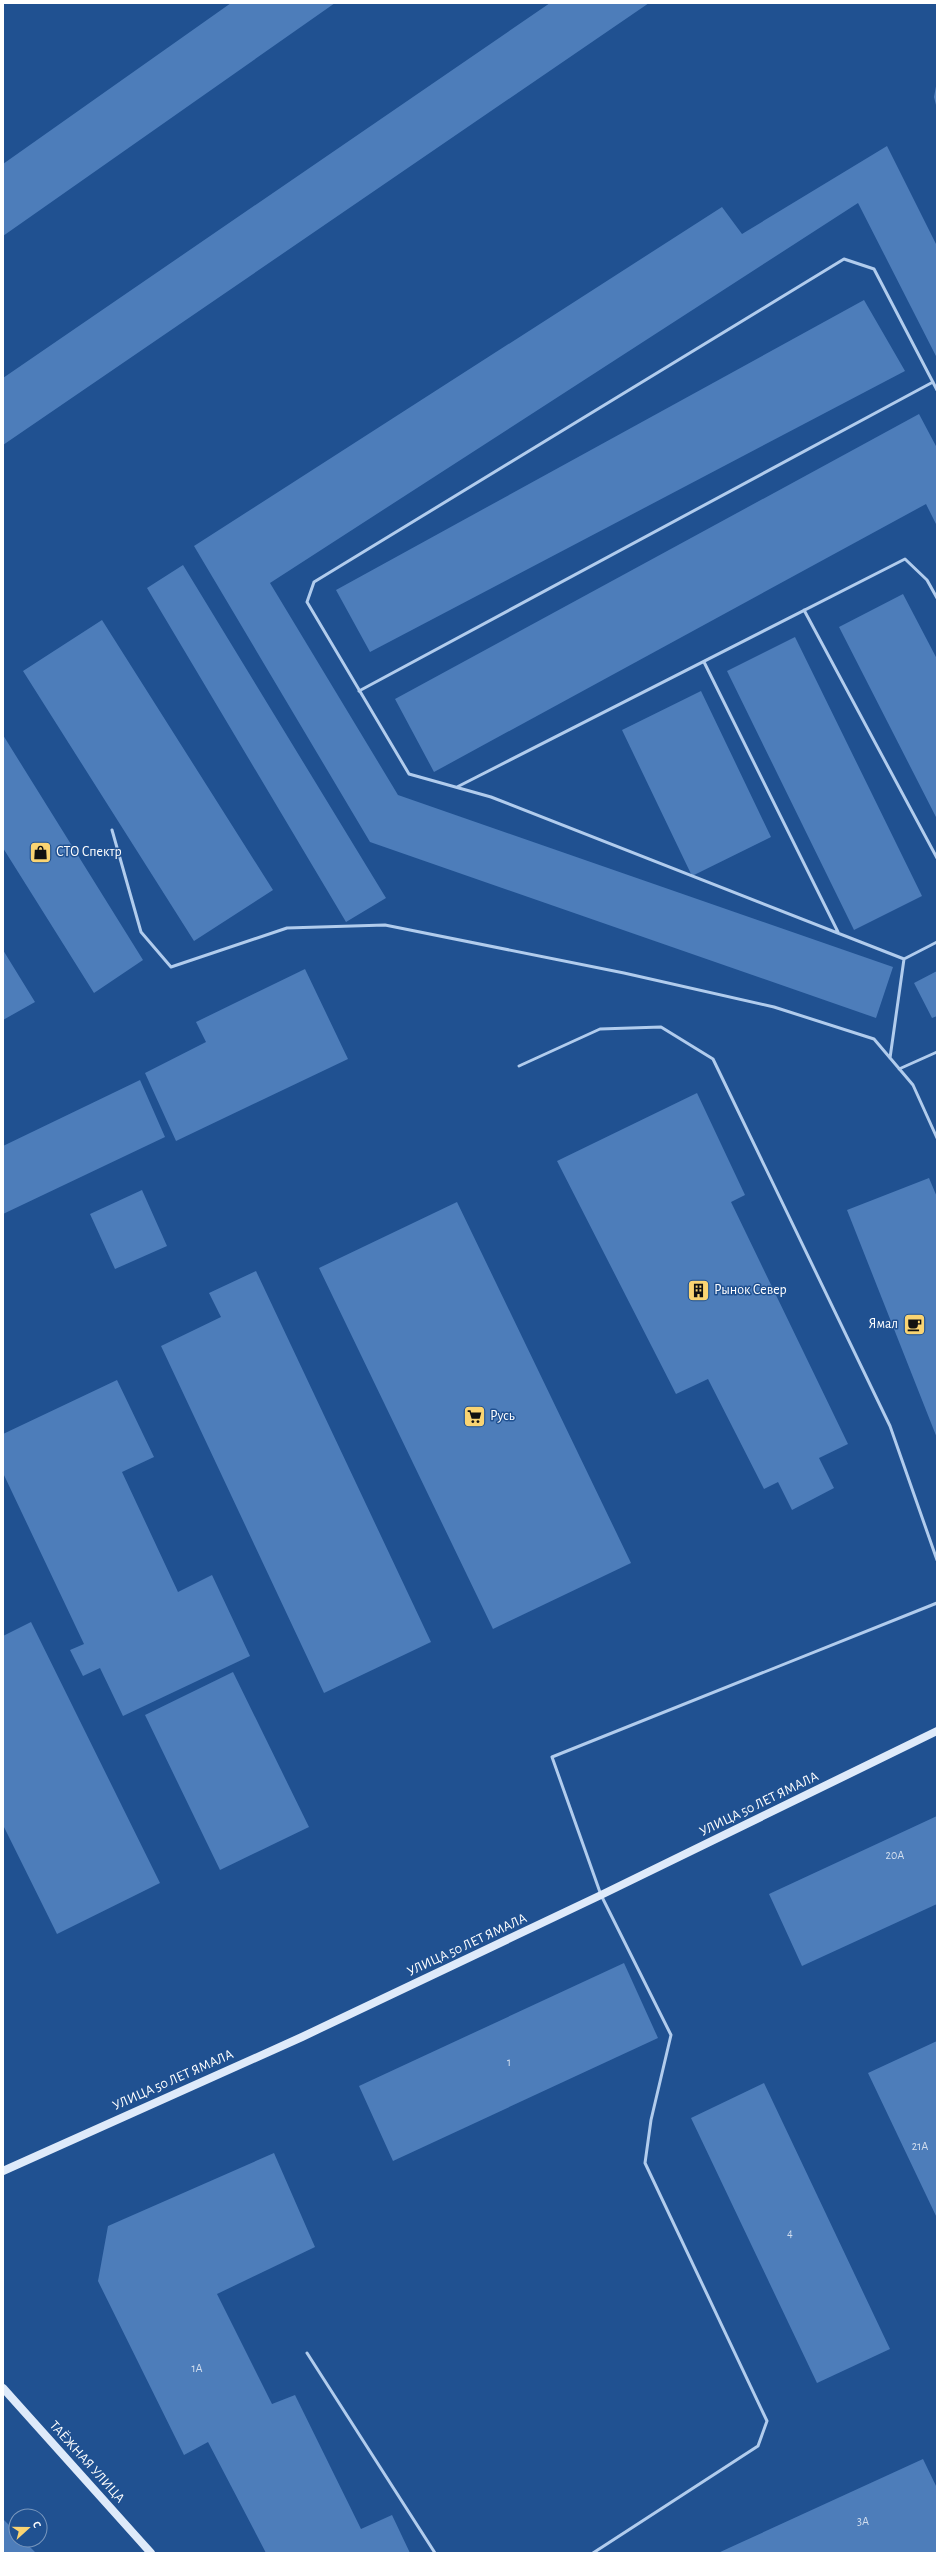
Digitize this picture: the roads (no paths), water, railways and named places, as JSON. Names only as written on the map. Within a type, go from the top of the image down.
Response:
[{"type":"street","name":"УЛИЦА 50 ЛЕТ ЯМАЛА","points":[[3,2170],[302,2037],[601,1895],[937,1731]]},
{"type":"street","name":"ТАЁЖНАЯ УЛИЦА","points":[[3,2388],[151,2553]]},
{"type":"lane","points":[[937,390],[874,269],[844,259],[314,582],[307,602],[409,774],[491,797],[904,958],[937,942]]},
{"type":"lane","points":[[359,691],[933,382]]},
{"type":"lane","points":[[456,788],[905,559],[927,580],[937,598]]},
{"type":"lane","points":[[804,610],[937,858]]},
{"type":"lane","points":[[704,662],[838,932]]},
{"type":"lane","points":[[112,830],[141,932],[171,967],[287,928],[385,925],[624,972],[774,1007],[874,1039],[913,1085],[937,1138]]},
{"type":"lane","points":[[890,1058],[904,958]]},
{"type":"lane","points":[[519,1066],[600,1029],[607,1028],[661,1027],[713,1059],[890,1426],[937,1560]]},
{"type":"lane","points":[[899,1069],[937,1052]]},
{"type":"lane","points":[[593,2553],[758,2446],[767,2421],[645,2163],[651,2120],[671,2035],[601,1895],[552,1757],[937,1603]]},
{"type":"lane","points":[[307,2353],[435,2553]]},
{"type":"place","name":"СТО Спектр","points":[[40,852]]},
{"type":"place","name":"Рынок Север","points":[[699,1290]]},
{"type":"place","name":"Ямал","points":[[914,1324]]},
{"type":"place","name":"Русь","points":[[475,1416]]}]
